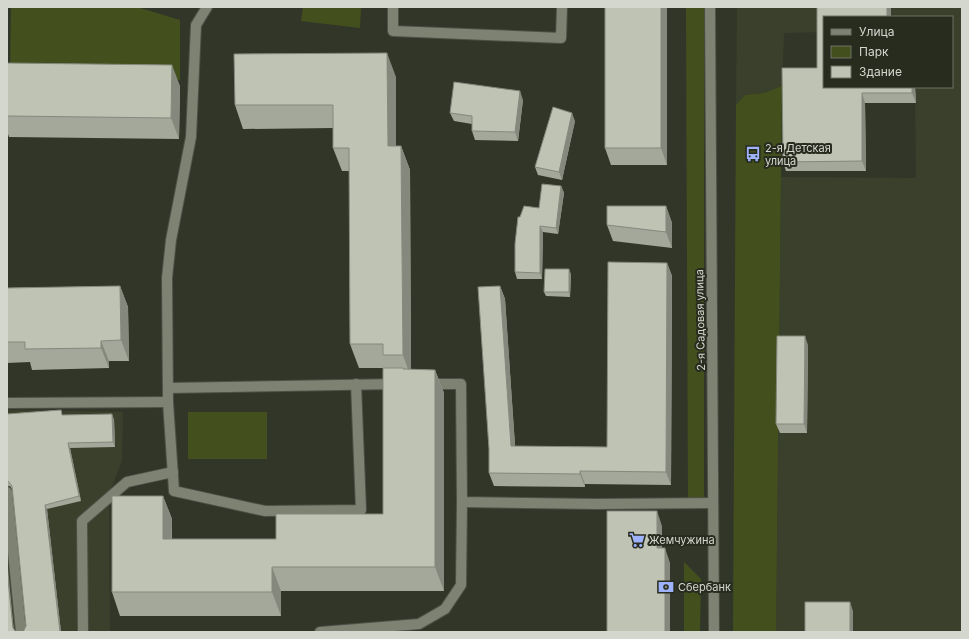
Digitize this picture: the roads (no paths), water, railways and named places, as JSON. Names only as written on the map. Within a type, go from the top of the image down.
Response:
[{"type":"street","points":[[207,7],[196,25],[191,137],[171,240],[167,278],[168,402],[174,491],[265,511],[361,510],[356,384]]},
{"type":"street","points":[[392,7],[393,31],[561,38],[562,7]]},
{"type":"street","name":"2-я Садовая улица","points":[[710,7],[714,632]]},
{"type":"street","points":[[168,388],[356,384],[461,384],[462,586],[444,609],[418,624],[320,632]]},
{"type":"street","points":[[7,403],[168,402]]},
{"type":"street","points":[[83,632],[82,521],[127,482],[173,472]]},
{"type":"street","points":[[7,492],[21,632]]},
{"type":"street","points":[[462,502],[596,504],[714,503]]},
{"type":"place","name":"2-я Детская улица","points":[[753,154]]},
{"type":"place","name":"Жемчужина","points":[[637,540]]},
{"type":"place","name":"Сбербанк","points":[[666,587]]}]
